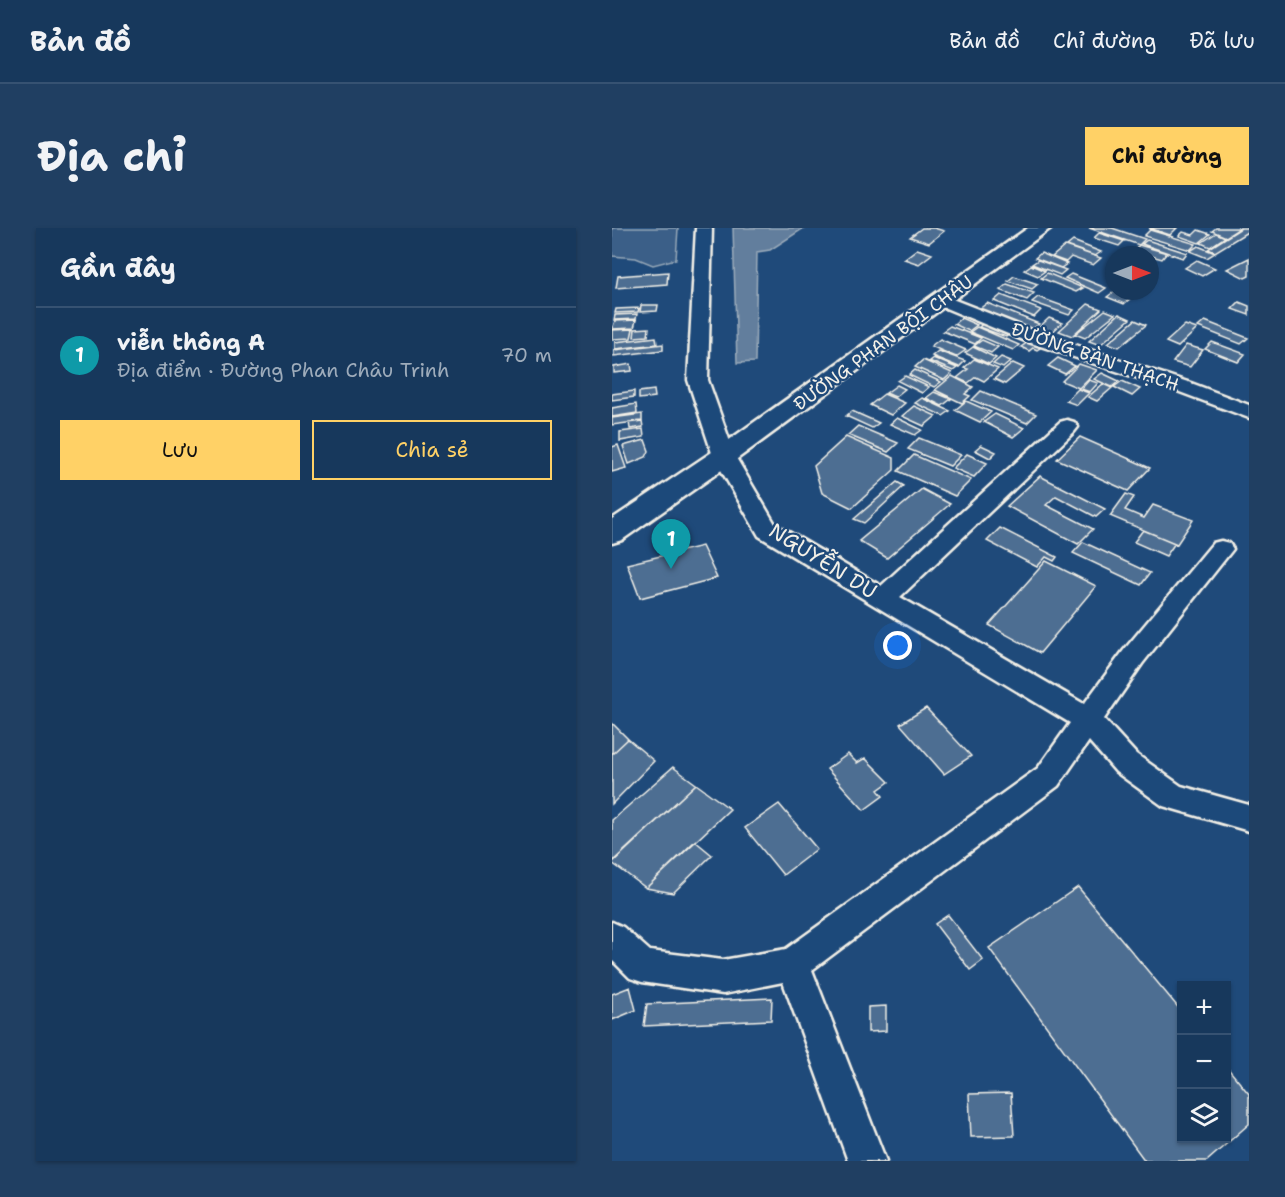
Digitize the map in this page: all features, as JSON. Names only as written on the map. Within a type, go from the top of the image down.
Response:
[{"type":"main road","name":"ĐƯỜNG PHAN BỘI CHÂU","points":[[612,533],[724,456],[1041,228]]},
{"type":"street","name":"NGUYỄN DU","points":[[704,228],[698,380],[724,456],[767,530],[1088,720],[1126,763],[1173,797],[1249,818]]},
{"type":"street","name":"ĐƯỜNG BÀN THẠCH","points":[[942,300],[1032,337],[1184,387],[1249,412]]},
{"type":"street","points":[[883,598],[1067,427]]},
{"type":"street","points":[[612,938],[642,966],[723,977],[793,964],[1048,777],[1133,657],[1221,549]]},
{"type":"street","points":[[793,964],[867,1161]]},
{"type":"shaded area","points":[[612,228],[678,228],[676,259],[653,265],[636,258],[612,256]]},
{"type":"shaded area","points":[[733,228],[804,228],[770,250],[757,252],[755,362],[737,363]]},
{"type":"building","points":[[922,228],[944,231],[929,243],[910,237]]},
{"type":"building","points":[[1089,228],[1112,228],[1145,239],[1139,245]]},
{"type":"building","points":[[1149,228],[1177,228],[1170,235]]},
{"type":"building","points":[[1216,228],[1240,228],[1226,237],[1212,231]]},
{"type":"building","points":[[1241,228],[1249,228],[1249,231],[1215,252],[1208,249]]},
{"type":"building","points":[[1150,230],[1196,244],[1190,250],[1144,236]]},
{"type":"building","points":[[1198,230],[1210,234],[1199,243],[1179,236],[1183,232],[1193,235]]},
{"type":"building","points":[[1099,233],[1124,241],[1119,246],[1094,238]]},
{"type":"building","points":[[1216,233],[1225,237],[1210,247],[1201,243]]},
{"type":"building","points":[[1147,240],[1187,253],[1183,258],[1159,250],[1159,246],[1142,244]]},
{"type":"building","points":[[1073,241],[1101,252],[1095,256],[1067,246]]},
{"type":"building","points":[[1065,246],[1101,258],[1093,265],[1071,257],[1066,262],[1052,257]]},
{"type":"building","points":[[1198,246],[1215,253],[1207,258],[1190,251]]},
{"type":"building","points":[[917,249],[932,254],[919,264],[904,259]]},
{"type":"building","points":[[1159,251],[1167,253],[1162,259],[1159,258]]},
{"type":"building","points":[[1041,253],[1067,264],[1061,268],[1035,258]]},
{"type":"building","points":[[1249,258],[1249,276],[1245,278],[1227,269]]},
{"type":"building","points":[[1038,260],[1066,270],[1060,275],[1032,264]]},
{"type":"building","points":[[1197,260],[1215,268],[1202,276],[1185,268]]},
{"type":"building","points":[[1031,265],[1045,271],[1038,276],[1024,270]]},
{"type":"building","points":[[668,272],[667,284],[616,288],[618,276]]},
{"type":"building","points":[[1047,273],[1083,288],[1076,292],[1041,278]]},
{"type":"building","points":[[1071,274],[1105,289],[1099,293],[1065,278]]},
{"type":"building","points":[[1014,276],[1038,284],[1032,289],[1008,281]]},
{"type":"building","points":[[1007,284],[1034,293],[1027,300],[1000,290]]},
{"type":"building","points":[[1001,295],[1041,310],[1034,317],[994,301]]},
{"type":"building","points":[[1038,297],[1074,310],[1069,315],[1032,302]]},
{"type":"building","points":[[1114,300],[1129,300],[1124,304]]},
{"type":"building","points":[[1239,302],[1249,306],[1249,315],[1232,309]]},
{"type":"building","points":[[987,303],[1039,324],[1030,331],[978,310]]},
{"type":"building","points":[[1088,304],[1101,309],[1072,336],[1059,331]]},
{"type":"building","points":[[641,305],[658,305],[657,311],[640,312]]},
{"type":"building","points":[[639,308],[638,312],[615,313],[616,309]]},
{"type":"building","points":[[1105,310],[1115,314],[1085,338],[1075,334]]},
{"type":"building","points":[[637,314],[636,319],[614,320],[615,315]]},
{"type":"building","points":[[1119,314],[1130,319],[1100,345],[1089,341]]},
{"type":"building","points":[[961,318],[977,325],[969,331],[954,324]]},
{"type":"building","points":[[1049,318],[1062,323],[1047,337],[1034,332]]},
{"type":"building","points":[[636,320],[634,328],[612,329],[615,321]]},
{"type":"building","points":[[1135,320],[1146,325],[1119,347],[1108,343]]},
{"type":"building","points":[[986,321],[1013,331],[1006,337],[979,327]]},
{"type":"building","points":[[1205,321],[1248,338],[1241,344],[1198,327]]},
{"type":"building","points":[[1185,325],[1197,329],[1178,347],[1166,342]]},
{"type":"building","points":[[950,326],[981,338],[975,344],[943,331]]},
{"type":"building","points":[[977,327],[1019,345],[1013,350],[970,332]]},
{"type":"building","points":[[649,328],[648,336],[634,337],[635,329]]},
{"type":"building","points":[[633,329],[631,338],[612,339],[612,330]]},
{"type":"building","points":[[656,337],[657,344],[615,349],[615,342]]},
{"type":"building","points":[[940,339],[966,350],[956,357],[931,346]]},
{"type":"building","points":[[982,340],[998,347],[991,353],[974,346]]},
{"type":"building","points":[[1031,340],[1043,346],[1029,351],[1021,347]]},
{"type":"building","points":[[1212,342],[1245,354],[1238,362],[1205,349]]},
{"type":"building","points":[[663,344],[663,350],[614,356],[614,350]]},
{"type":"building","points":[[1186,345],[1203,350],[1190,367],[1173,362]]},
{"type":"building","points":[[973,347],[996,358],[989,364],[965,353]]},
{"type":"building","points":[[938,351],[965,361],[959,367],[932,356]]},
{"type":"building","points":[[1001,357],[1011,361],[1003,368],[993,364]]},
{"type":"building","points":[[933,358],[957,368],[953,371],[929,361]]},
{"type":"building","points":[[1058,358],[1075,366],[1065,374],[1048,366]]},
{"type":"building","points":[[974,359],[998,369],[984,381],[976,377],[968,383],[957,378],[968,369],[964,368]]},
{"type":"building","points":[[923,360],[952,373],[944,380],[915,367]]},
{"type":"building","points":[[1013,363],[1024,368],[1005,384],[994,379]]},
{"type":"building","points":[[631,364],[632,371],[614,373],[614,367]]},
{"type":"building","points":[[1079,364],[1097,370],[1079,388],[1062,381]]},
{"type":"building","points":[[915,370],[941,382],[934,387],[909,375]]},
{"type":"building","points":[[1102,373],[1119,381],[1112,387],[1094,379]]},
{"type":"building","points":[[905,376],[929,387],[922,393],[898,381]]},
{"type":"building","points":[[952,376],[973,387],[965,394],[970,396],[962,403],[935,390]]},
{"type":"building","points":[[1089,380],[1098,383],[1090,392],[1081,389]]},
{"type":"building","points":[[1122,381],[1140,389],[1132,396],[1114,387]]},
{"type":"building","points":[[1103,384],[1112,388],[1097,401],[1088,397]]},
{"type":"building","points":[[897,385],[905,389],[895,397],[886,393]]},
{"type":"building","points":[[1078,389],[1089,393],[1077,405],[1066,401]]},
{"type":"building","points":[[654,390],[655,397],[639,399],[639,392]]},
{"type":"building","points":[[634,391],[634,397],[612,400],[612,394]]},
{"type":"building","points":[[981,391],[1036,414],[1027,423],[972,400]]},
{"type":"building","points":[[934,392],[951,399],[942,406],[926,398]]},
{"type":"building","points":[[884,394],[905,403],[891,415],[870,405]]},
{"type":"building","points":[[922,398],[950,411],[943,416],[915,403]]},
{"type":"building","points":[[966,401],[991,412],[980,422],[955,410]]},
{"type":"building","points":[[636,404],[637,413],[612,417],[612,408]]},
{"type":"building","points":[[914,406],[936,416],[924,426],[902,416]]},
{"type":"building","points":[[852,411],[879,423],[872,428],[846,416]]},
{"type":"building","points":[[642,414],[642,421],[612,425],[612,418]]},
{"type":"building","points":[[995,414],[1024,428],[1013,437],[984,422]]},
{"type":"building","points":[[897,418],[922,430],[915,435],[890,424]]},
{"type":"building","points":[[642,421],[643,427],[630,429],[629,422]]},
{"type":"building","points":[[858,426],[898,443],[888,452],[848,435]]},
{"type":"building","points":[[643,429],[644,437],[620,441],[620,432]]},
{"type":"building","points":[[846,437],[894,458],[894,470],[852,508],[822,493],[814,466]]},
{"type":"building","points":[[1080,437],[1150,468],[1128,491],[1057,459]]},
{"type":"building","points":[[919,438],[961,455],[950,466],[908,449]]},
{"type":"building","points":[[645,440],[649,451],[646,457],[629,464],[623,446]]},
{"type":"building","points":[[618,445],[626,468],[612,472],[612,447]]},
{"type":"building","points":[[981,445],[996,452],[990,458],[975,450]]},
{"type":"building","points":[[967,454],[987,463],[974,477],[953,468]]},
{"type":"building","points":[[914,455],[971,480],[955,496],[898,471]]},
{"type":"building","points":[[1040,476],[1105,509],[1096,517],[1056,496],[1046,505],[1093,529],[1078,544],[1007,506]]},
{"type":"building","points":[[897,482],[904,486],[864,523],[854,519]]},
{"type":"building","points":[[922,489],[950,504],[887,558],[859,541]]},
{"type":"building","points":[[1126,494],[1134,497],[1125,510],[1144,518],[1153,505],[1193,520],[1177,544],[1110,516]]},
{"type":"building","points":[[1000,528],[1057,557],[1054,561],[1046,557],[1037,567],[987,541]]},
{"type":"building","points":[[1143,530],[1175,543],[1166,556],[1134,542]]},
{"type":"building","points":[[1083,542],[1150,573],[1141,585],[1073,553]]},
{"type":"building","points":[[702,546],[717,578],[640,598],[627,564]]},
{"type":"building","points":[[1046,561],[1096,586],[1040,653],[989,625]]},
{"type":"building","points":[[926,708],[971,756],[944,774],[900,724]]},
{"type":"building","points":[[612,723],[628,739],[612,754]]},
{"type":"building","points":[[628,739],[654,761],[612,804],[612,754]]},
{"type":"building","points":[[848,754],[857,763],[865,758],[889,782],[878,790],[883,796],[864,810],[827,769]]},
{"type":"building","points":[[673,767],[696,784],[612,862],[612,820]]},
{"type":"building","points":[[696,784],[730,809],[646,888],[612,863]]},
{"type":"building","points":[[779,804],[817,849],[783,875],[745,828]]},
{"type":"building","points":[[695,841],[712,855],[673,893],[646,888]]},
{"type":"building","points":[[1078,887],[1177,1006],[1177,1143],[1227,1143],[1207,1161],[1145,1161],[989,948]]},
{"type":"building","points":[[948,915],[983,960],[970,970],[935,924]]},
{"type":"building","points":[[630,987],[636,1010],[612,1020],[612,994]]},
{"type":"building","points":[[772,998],[771,1020],[644,1026],[647,1004]]},
{"type":"building","points":[[886,1006],[886,1031],[868,1032],[868,1007]]},
{"type":"building","points":[[1231,1072],[1249,1094],[1249,1124],[1231,1140]]},
{"type":"building","points":[[1011,1093],[1014,1136],[971,1137],[969,1094]]},
{"type":"place","name":"viễn thông A","points":[[671,569]]}]
